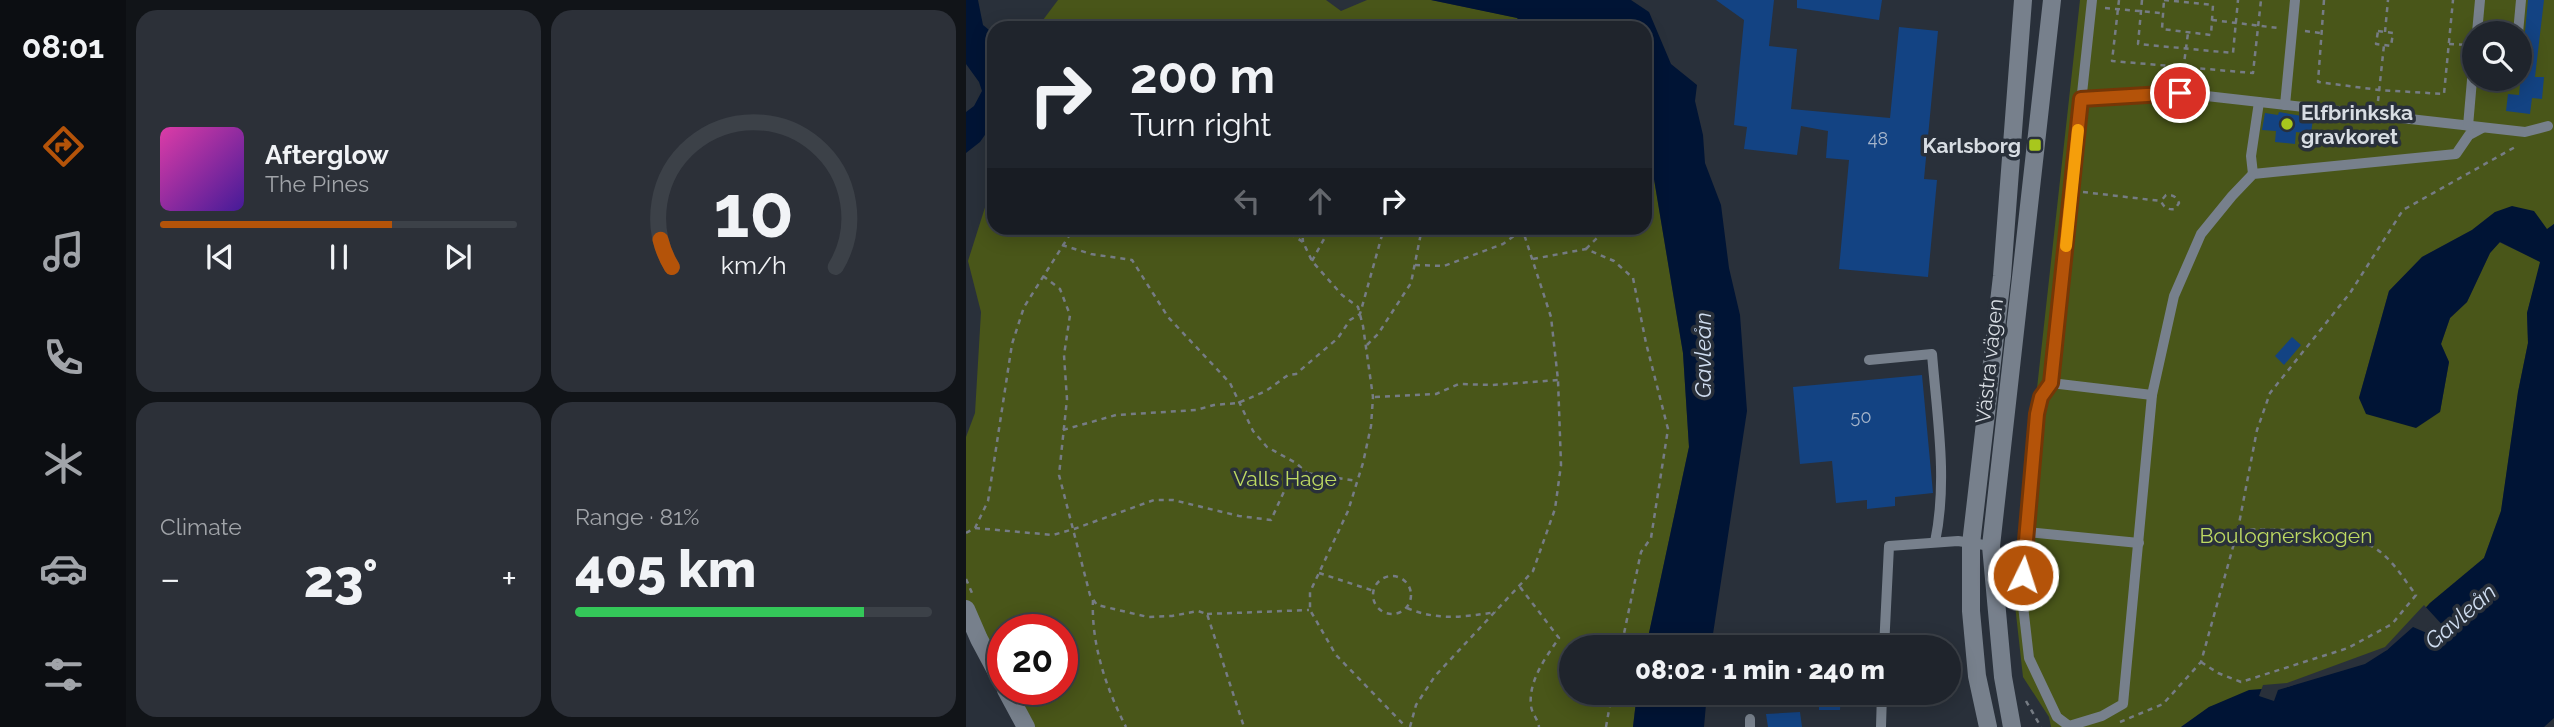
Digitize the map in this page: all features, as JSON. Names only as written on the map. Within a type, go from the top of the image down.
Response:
[{"type":"main road","name":"Västra vägen","points":[[1988,727],[1978,676],[1971,611],[1971,544],[2002,276],[2023,0]]},
{"type":"main road","name":"Västra vägen","points":[[2012,727],[2003,677],[1991,546],[2052,0]]},
{"type":"main road","points":[[966,609],[987,654]]},
{"type":"main road","points":[[1014,705],[1026,727]]},
{"type":"lane","points":[[2285,105],[2295,0]]},
{"type":"lane","points":[[2478,21],[2480,0]]},
{"type":"lane","points":[[2519,21],[2521,0]]},
{"type":"lane","points":[[2092,4],[2051,383],[2041,397],[2037,414],[2022,597],[2029,657],[2057,717],[2069,726],[2102,716],[2123,704],[2152,395],[2174,296],[2201,234],[2253,174],[2456,154],[2469,135],[2482,128]]},
{"type":"lane","points":[[2468,126],[2471,91]]},
{"type":"lane","points":[[2081,99],[2180,93],[2525,132],[2548,126]]},
{"type":"lane","points":[[2253,174],[2251,156],[2259,102]]},
{"type":"lane","points":[[1869,360],[1932,354],[1942,481],[1941,514],[1935,542]]},
{"type":"lane","points":[[2051,383],[2152,395]]},
{"type":"lane","points":[[2026,532],[2139,543]]},
{"type":"lane","points":[[1885,635],[1889,546],[1935,542],[1991,546]]},
{"type":"lane","points":[[1881,727],[1882,705]]},
{"type":"path","points":[[2119,0],[2112,61],[2253,73],[2261,0]]},
{"type":"path","points":[[2142,0],[2138,44],[2233,53],[2238,0]]},
{"type":"path","points":[[2164,0],[2191,2],[2213,5],[2211,35],[2162,29],[2164,0]]},
{"type":"path","points":[[2324,0],[2318,82],[2379,90],[2444,94],[2453,0]]},
{"type":"path","points":[[2385,32],[2388,0]]},
{"type":"path","points":[[2092,4],[2162,13]]},
{"type":"path","points":[[2212,20],[2320,33]]},
{"type":"path","points":[[2378,31],[2393,33],[2391,46],[2384,45],[2375,44],[2378,31]]},
{"type":"path","points":[[2180,93],[2188,32]]},
{"type":"path","points":[[2449,44],[2462,45]]},
{"type":"path","points":[[2377,115],[2384,45]]},
{"type":"path","points":[[2114,725],[2163,704],[2201,662],[2238,529],[2257,430],[2270,393],[2350,293],[2403,210],[2548,126]]},
{"type":"path","points":[[2072,190],[2161,201]]},
{"type":"path","points":[[2166,195],[2172,195],[2179,203],[2175,209],[2170,210],[2164,207],[2161,201],[2166,195]]},
{"type":"path","points":[[975,528],[988,501],[1012,344],[1024,307],[1069,235]]},
{"type":"path","points":[[1292,235],[1303,242]]},
{"type":"path","points":[[1302,235],[1312,261],[1342,295],[1358,307],[1373,397],[1370,426],[1357,481],[1348,511],[1310,592],[1310,610],[1336,655],[1408,727],[1416,705],[1435,676],[1533,571],[1555,509],[1561,466],[1558,380],[1551,317],[1525,235]]},
{"type":"path","points":[[1312,261],[1326,235]]},
{"type":"path","points":[[1063,429],[1116,415],[1196,410],[1213,405],[1238,403],[1266,391],[1288,375],[1296,374],[1338,338],[1350,320],[1360,314],[1382,235]]},
{"type":"path","points":[[1366,346],[1378,334],[1411,283],[1421,235]]},
{"type":"path","points":[[1415,265],[1444,266],[1503,244],[1515,235]]},
{"type":"path","points":[[1533,259],[1586,248],[1600,235]]},
{"type":"path","points":[[1062,245],[1091,254],[1132,260],[1168,317],[1230,383],[1253,431],[1267,447],[1296,463],[1307,473]]},
{"type":"path","points":[[1586,248],[1614,261],[1633,278],[1668,429],[1651,538],[1641,552],[1624,635]]},
{"type":"path","points":[[1043,276],[1060,289],[1070,315],[1064,355],[1067,399],[1059,475],[1093,600],[1097,605],[1148,617],[1198,611],[1207,614],[1310,610]]},
{"type":"path","points":[[1373,397],[1436,394],[1459,383],[1492,385],[1558,380]]},
{"type":"path","points":[[966,533],[975,528],[1053,535],[1154,500],[1173,500],[1239,516],[1271,520],[1290,476],[1307,473],[1357,481]]},
{"type":"path","points":[[2201,662],[2218,673],[2241,682],[2348,648],[2392,624],[2416,595],[2384,555],[2354,537],[2238,529]]},
{"type":"path","points":[[1319,573],[1374,591]]},
{"type":"path","points":[[1398,577],[1408,584],[1411,596],[1406,607],[1396,613],[1384,611],[1375,603],[1374,591],[1380,580],[1398,577]]},
{"type":"path","points":[[1520,587],[1559,638],[1544,660],[1531,690],[1531,709],[1539,727]]},
{"type":"path","points":[[1093,600],[1093,619],[1103,675],[1126,727]]},
{"type":"path","points":[[1406,607],[1424,615],[1441,618],[1496,612]]},
{"type":"path","points":[[1207,614],[1244,727]]},
{"type":"path","points":[[2022,694],[2041,727]]},
{"type":"path","points":[[1606,727],[1610,705]]},
{"type":"green space","points":[[1058,0],[1326,0],[1341,11],[1367,0],[1431,0],[1518,18],[1520,21],[1042,21]]},
{"type":"green space","name":"Boulognerskogen","points":[[2080,0],[2554,0],[2554,224],[2547,230],[2495,212],[2472,230],[2422,257],[2389,291],[2359,398],[2440,412],[2449,362],[2441,344],[2450,318],[2467,302],[2490,253],[2499,242],[2541,262],[2527,313],[2528,343],[2501,511],[2484,558],[2430,603],[2387,650],[2336,671],[2209,707],[2181,727],[2051,727],[2049,717],[2023,677],[2014,596]]},
{"type":"green space","name":"Valls Hage","points":[[1652,167],[1683,353],[1689,447],[1649,635],[1559,635],[1559,705],[1636,705],[1633,727],[1026,727],[1014,705],[1078,705],[1078,614],[987,614],[987,652],[966,609],[966,437],[975,413],[981,312],[968,261],[987,201],[987,235],[1652,235]]},
{"type":"water","points":[[966,0],[978,0],[983,25],[987,28],[987,132],[980,142],[966,153],[966,112],[974,106],[982,91],[966,64]]},
{"type":"water","name":"Gavleån","points":[[1431,0],[1631,0],[1649,12],[1671,64],[1697,85],[1695,101],[1703,135],[1705,163],[1721,205],[1729,268],[1740,315],[1747,411],[1713,635],[1649,635],[1689,447],[1683,353],[1652,167],[1652,21],[1519,21],[1517,18]]},
{"type":"water","name":"Gavleån","points":[[2512,206],[2534,211],[2547,229],[2554,224],[2554,718],[2544,727],[2181,727],[2209,707],[2249,690],[2288,687],[2387,650],[2430,603],[2484,558],[2501,511],[2528,343],[2527,313],[2540,262],[2500,242],[2490,253],[2467,302],[2450,318],[2441,344],[2449,362],[2440,412],[2416,428],[2366,414],[2359,398],[2389,291],[2422,257],[2472,230],[2495,212]]},
{"type":"water","points":[[1636,705],[1706,705],[1704,727],[1633,727]]},
{"type":"pier","points":[[2424,605],[2446,629],[2436,637],[2413,627],[2387,650],[2365,664],[2278,690],[2274,701],[2259,696],[2263,685],[2287,683],[2385,647]]},
{"type":"building","points":[[1716,0],[1774,0],[1769,46],[1797,49],[1791,109],[1890,118],[1899,27],[1938,31],[1924,179],[1937,180],[1928,277],[1839,269],[1849,160],[1826,158],[1828,131],[1801,126],[1797,155],[1744,149],[1747,127],[1734,125],[1744,20]]},
{"type":"building","points":[[1797,0],[1882,0],[1879,20],[1797,8]]},
{"type":"building","points":[[2528,0],[2544,0],[2535,77],[2544,77],[2542,99],[2532,98],[2530,114],[2506,111],[2508,94],[2519,95],[2519,91],[2532,91],[2532,21],[2526,21]]},
{"type":"building","name":"Elfbrinkska gravkoret","points":[[2279,112],[2313,118],[2311,134],[2296,132],[2295,144],[2275,142],[2276,131],[2262,130],[2265,113],[2278,115]]},
{"type":"building","points":[[2292,337],[2301,345],[2284,365],[2275,356]]},
{"type":"building","points":[[1922,375],[1933,493],[1895,497],[1895,506],[1867,509],[1867,500],[1836,503],[1832,461],[1800,464],[1793,387]]},
{"type":"building","points":[[1819,705],[1840,705],[1840,710],[1819,710]]},
{"type":"building","points":[[1800,712],[1802,727],[1768,727],[1766,714]]},
{"type":"slow traffic","points":[[2066,246],[2078,130]]},
{"type":"place","name":"Elfbrinkska gravkoret","points":[[2287,124]]},
{"type":"place","name":"Karlsborg","points":[[2035,145]]},
{"type":"route","points":[[2023,575],[2037,414],[2041,397],[2051,383],[2081,99],[2180,93]]}]
